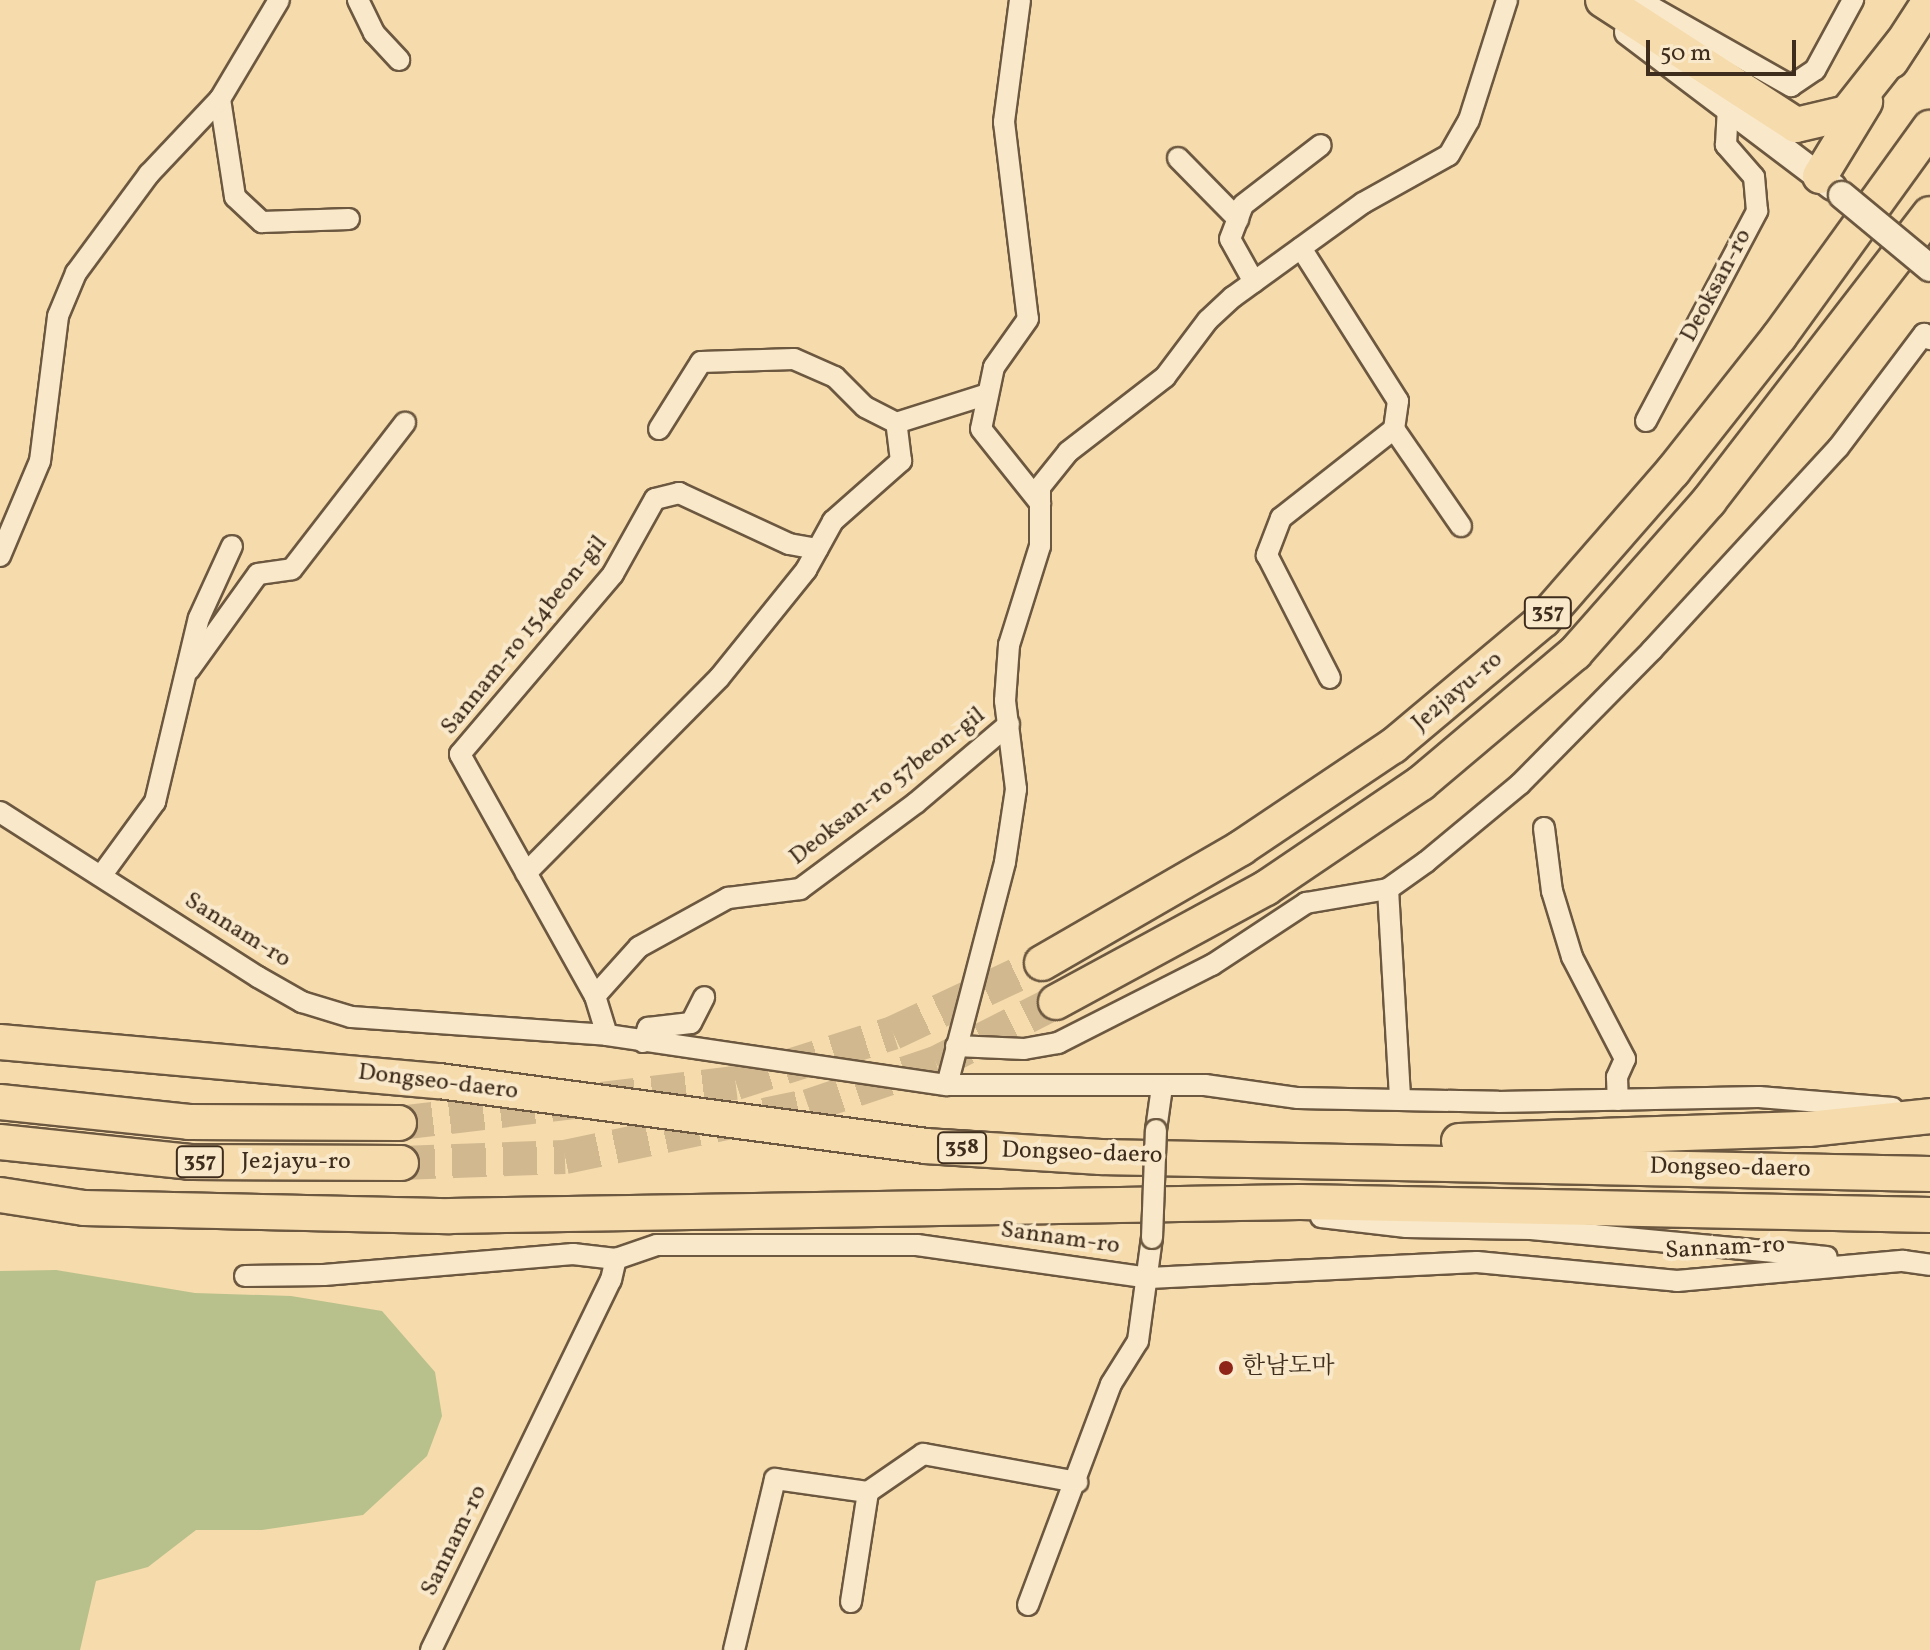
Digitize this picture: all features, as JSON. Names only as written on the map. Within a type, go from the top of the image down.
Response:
[{"type":"highway","points":[[1603,0],[1796,125],[1847,113],[1903,42],[1930,1]]},
{"type":"highway","points":[[1831,185],[1903,42]]},
{"type":"highway","name":"Je2jayu-ro","points":[[1042,963],[1241,848],[1393,746],[1543,620],[1712,423],[1892,188],[1930,128]]},
{"type":"highway","name":"Je2jayu-ro","points":[[1056,1002],[1292,870],[1421,783],[1575,653],[1709,501],[1930,214]]},
{"type":"highway","name":"Dongseo-daero","points":[[0,1042],[439,1081],[926,1146],[1187,1158],[1930,1174]]},
{"type":"highway","name":"Je2jayu-ro","points":[[0,1102],[189,1122],[399,1123]]},
{"type":"highway","points":[[1187,1158],[1278,1141],[1585,1139],[1809,1129],[1930,1114]]},
{"type":"highway","name":"Je2jayu-ro","points":[[0,1142],[190,1162],[401,1163]]},
{"type":"highway","name":"Dongseo-daero","points":[[0,1195],[84,1208],[450,1216],[1214,1204],[1930,1215]]},
{"type":"street","points":[[0,556],[40,461],[58,316],[76,273],[149,174],[220,99],[279,0]]},
{"type":"street","points":[[358,0],[374,33],[399,60]]},
{"type":"street","points":[[1020,0],[1004,122],[1028,319],[994,367],[981,429],[1040,503]]},
{"type":"street","name":"Deoksan-ro 57beon-gil","points":[[947,1085],[1005,862],[1016,789],[1005,701],[1009,645],[1040,546],[1040,487],[1068,452],[1165,377],[1208,320],[1254,282],[1363,203],[1449,155],[1469,120],[1507,0]]},
{"type":"street","points":[[1590,0],[1831,185],[1930,268]]},
{"type":"street","points":[[1639,0],[1791,86],[1815,70],[1853,0]]},
{"type":"street","points":[[220,99],[235,197],[244,206],[262,222],[349,219]]},
{"type":"street","name":"Deoksan-ro","points":[[1646,421],[1757,211],[1754,177],[1726,145],[1728,107]]},
{"type":"street","points":[[1254,282],[1230,239],[1243,205],[1321,145]]},
{"type":"street","points":[[1178,158],[1238,219]]},
{"type":"street","points":[[1301,248],[1398,401],[1394,429],[1461,526]]},
{"type":"street","points":[[956,1046],[1024,1049],[1058,1043],[1212,965],[1306,903],[1388,889],[1520,784],[1809,481],[1924,334],[1930,339]]},
{"type":"street","points":[[659,429],[701,362],[794,359],[835,377],[865,407],[896,423],[988,394]]},
{"type":"street","points":[[180,683],[258,574],[292,569],[405,423]]},
{"type":"street","points":[[526,873],[719,678],[818,549],[833,521],[901,461],[896,423]]},
{"type":"street","points":[[1330,678],[1267,555],[1281,518],[1394,429]]},
{"type":"street","name":"Sannam-ro 154beon-gil","points":[[607,1035],[595,996],[460,754],[613,574],[655,499],[679,493],[789,544],[818,549]]},
{"type":"street","points":[[101,876],[155,802],[169,758],[180,683],[199,618],[232,546]]},
{"type":"street","name":"Deoksan-ro 57beon-gil","points":[[595,996],[639,947],[728,898],[800,889],[916,803],[1009,724]]},
{"type":"street","name":"Sannam-ro","points":[[0,812],[302,1002],[351,1017],[607,1035],[947,1085],[1205,1085],[1298,1098],[1618,1100],[1759,1097],[1930,1114]]},
{"type":"street","points":[[1544,828],[1552,891],[1572,957],[1625,1059],[1617,1077],[1618,1100]]},
{"type":"street","points":[[1388,889],[1400,1099]]},
{"type":"street","points":[[643,1042],[648,1028],[691,1023],[704,997]]},
{"type":"street","points":[[1028,1605],[1051,1533],[1077,1482],[1111,1384],[1138,1341],[1149,1278],[1156,1130],[1162,1087]]},
{"type":"street","points":[[1214,1204],[1406,1227],[1531,1229],[1777,1255],[1903,1261]]},
{"type":"street","name":"Sannam-ro","points":[[431,1650],[611,1280],[616,1259],[657,1245],[917,1245],[1149,1278],[1477,1262],[1677,1281],[1903,1261],[1930,1265]]},
{"type":"street","points":[[245,1276],[324,1275],[573,1254],[616,1259]]},
{"type":"street","points":[[734,1650],[775,1479],[868,1492],[923,1454],[1077,1482]]},
{"type":"street","points":[[851,1602],[868,1492]]},
{"type":"green space","points":[[56,1270],[195,1293],[291,1296],[382,1311],[435,1372],[442,1416],[427,1456],[363,1515],[262,1530],[196,1530],[148,1567],[96,1581],[80,1650],[0,1650],[0,1271]]},
{"type":"tunnel","points":[[399,1123],[736,1083],[893,1033],[1042,963]]},
{"type":"tunnel","points":[[401,1163],[565,1157],[808,1106],[936,1063],[1056,1002]]},
{"type":"place","name":"한남도마","points":[[1226,1368]]}]
